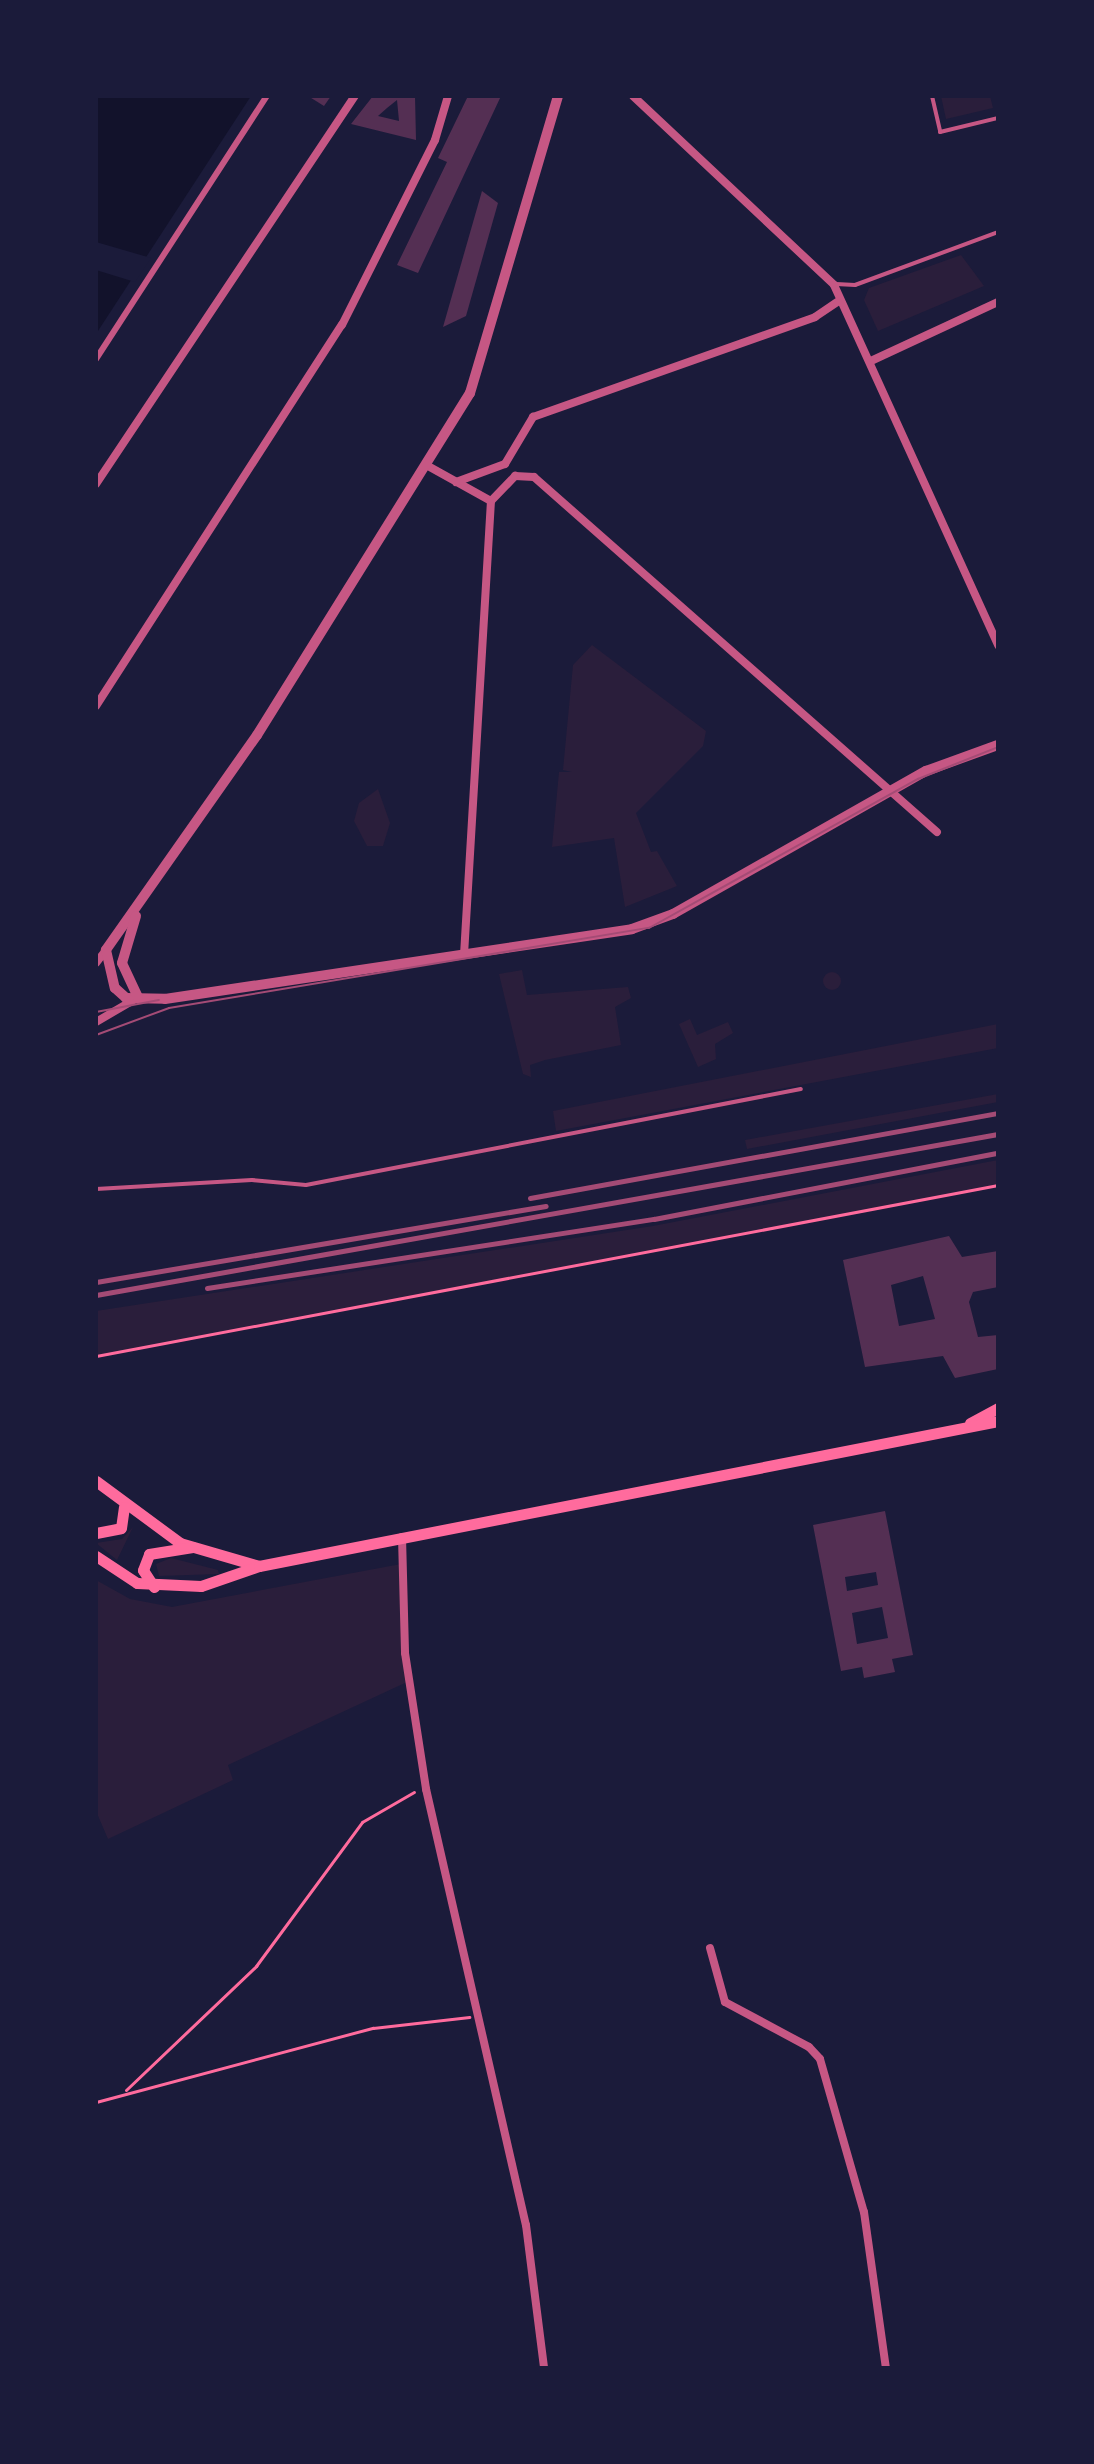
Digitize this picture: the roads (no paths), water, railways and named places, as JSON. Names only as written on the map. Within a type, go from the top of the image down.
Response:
[{"type":"main road","points":[[962,1428],[998,1408]]},
{"type":"main road","points":[[96,1556],[154,1587],[231,1580],[259,1566],[998,1421]]},
{"type":"main road","points":[[96,1481],[124,1507],[193,1547],[259,1566]]},
{"type":"main road","points":[[96,1533],[121,1528],[124,1507]]},
{"type":"main road","points":[[154,1587],[143,1570],[149,1554],[193,1547]]},
{"type":"street","points":[[96,359],[267,96]]},
{"type":"street","points":[[96,484],[355,96]]},
{"type":"street","points":[[96,963],[136,916],[428,466],[483,361],[558,96]]},
{"type":"street","points":[[633,96],[834,285],[837,302],[873,360],[998,645]]},
{"type":"street","points":[[96,706],[342,325],[451,98]]},
{"type":"street","points":[[456,482],[505,464],[533,417],[815,317],[837,302]]},
{"type":"street","points":[[873,360],[998,302]]},
{"type":"street","points":[[428,466],[491,501]]},
{"type":"street","points":[[464,955],[491,501],[508,479],[534,477],[893,790],[937,832]]},
{"type":"street","points":[[96,1022],[138,997],[464,955],[650,924],[893,790],[998,745]]},
{"type":"street","points":[[136,916],[122,963],[138,997]]},
{"type":"street","points":[[106,950],[115,988],[138,997]]},
{"type":"street","points":[[402,1537],[405,1653],[426,1789],[526,2225],[544,2368]]},
{"type":"street","points":[[710,1948],[725,2002],[820,2059],[864,2212],[886,2368]]},
{"type":"lane","points":[[932,96],[940,132],[998,118]]},
{"type":"lane","points":[[834,285],[855,285],[998,232]]},
{"type":"lane","points":[[96,1189],[252,1180],[306,1185],[801,1089]]},
{"type":"tram line","points":[[96,1035],[169,1008],[649,928],[918,779],[998,747]]},
{"type":"tram line","points":[[96,1012],[159,1000]]},
{"type":"railway","points":[[530,1198],[998,1113]]},
{"type":"railway","points":[[96,1295],[998,1134]]},
{"type":"railway","points":[[207,1288],[654,1219],[998,1153]]},
{"type":"railway","points":[[96,1282],[546,1206]]}]
